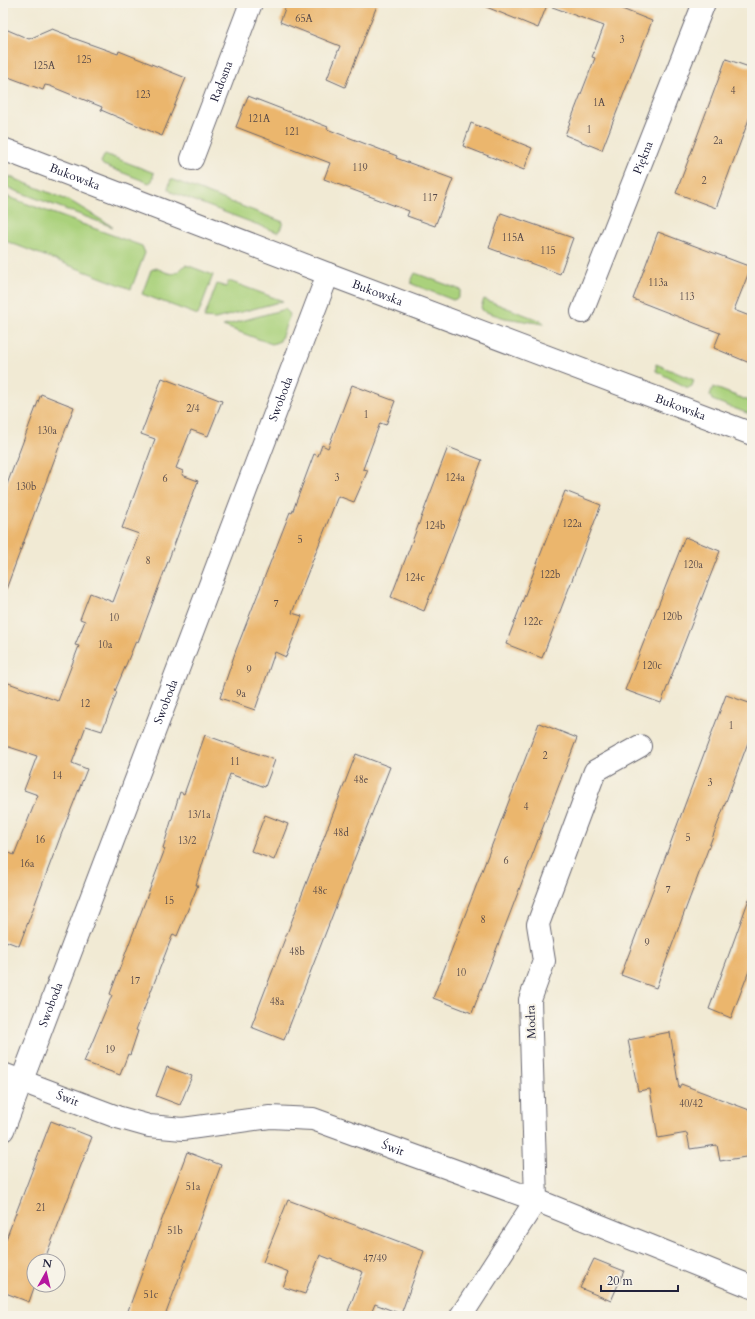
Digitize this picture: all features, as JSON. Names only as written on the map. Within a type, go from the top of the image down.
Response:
[{"type":"street","name":"Radosna","points":[[192,159],[251,3]]},
{"type":"street","name":"Piękna","points":[[582,312],[704,3]]},
{"type":"street","name":"Bukowska","points":[[3,149],[328,274],[752,434]]},
{"type":"street","name":"Swoboda","points":[[3,1130],[12,1077],[328,274]]},
{"type":"street","name":"Modra","points":[[536,1200],[530,1000],[544,961],[538,924],[595,771],[640,746]]},
{"type":"street","name":"Świt","points":[[12,1077],[118,1117],[150,1126],[183,1129],[270,1117],[313,1119],[536,1200],[752,1287]]},
{"type":"street","points":[[461,1316],[536,1200]]},
{"type":"green space","points":[[105,154],[154,173],[152,181],[149,183],[103,165],[101,162]]},
{"type":"green space","points":[[3,174],[72,202],[113,227],[3,186]]},
{"type":"green space","points":[[171,179],[283,222],[280,230],[277,232],[171,192],[168,188]]},
{"type":"green space","points":[[3,195],[142,246],[145,253],[131,289],[3,240]]},
{"type":"green space","points":[[185,265],[213,275],[198,315],[142,294],[151,270],[156,268],[172,274],[178,272]]},
{"type":"green space","points":[[415,273],[461,290],[458,298],[453,300],[412,284],[411,281]]},
{"type":"green space","points":[[229,281],[283,301],[215,319],[204,318],[217,284],[226,287]]},
{"type":"green space","points":[[484,299],[541,321],[544,324],[505,318],[483,311],[481,307]]},
{"type":"green space","points":[[285,309],[290,314],[280,341],[272,344],[223,326]]},
{"type":"green space","points":[[656,364],[694,380],[692,386],[688,388],[656,371]]},
{"type":"green space","points":[[713,387],[752,402],[752,415],[712,400],[710,395]]},
{"type":"building","points":[[287,3],[378,3],[345,87],[327,79],[340,46],[280,22]]},
{"type":"building","points":[[479,3],[607,3],[652,21],[602,150],[565,135],[595,58],[592,57],[604,26],[547,5],[538,28]]},
{"type":"building","points":[[3,28],[29,39],[52,29],[118,54],[119,51],[186,78],[162,136],[101,110],[102,107],[50,86],[45,85],[43,90],[3,75]]},
{"type":"building","points":[[726,59],[752,68],[752,111],[716,208],[676,193]]},
{"type":"building","points":[[248,96],[328,127],[327,129],[397,156],[396,158],[453,179],[435,226],[407,216],[409,211],[324,179],[330,163],[236,127]]},
{"type":"building","points":[[471,123],[532,148],[524,170],[463,146]]},
{"type":"building","points":[[501,213],[573,238],[560,274],[489,248]]},
{"type":"building","points":[[658,232],[751,267],[734,310],[752,317],[752,364],[714,348],[720,333],[633,299]]},
{"type":"building","points":[[162,378],[222,401],[208,436],[191,430],[176,468],[183,471],[182,475],[198,481],[138,642],[136,641],[115,691],[117,692],[102,731],[86,726],[72,763],[87,769],[19,946],[3,940],[3,850],[14,855],[38,795],[24,790],[37,756],[3,745],[3,681],[58,701],[79,646],[75,645],[85,621],[80,619],[90,593],[113,602],[139,534],[122,528],[155,439],[141,434]]},
{"type":"building","points":[[352,385],[395,401],[386,425],[380,423],[363,469],[368,470],[354,502],[338,496],[292,613],[302,616],[286,657],[275,652],[255,710],[220,698],[236,650],[290,512],[292,513],[314,454],[318,456],[322,445],[328,448]]},
{"type":"building","points":[[41,394],[74,407],[5,592],[3,592],[3,495]]},
{"type":"building","points":[[448,447],[482,460],[424,611],[391,597]]},
{"type":"building","points":[[565,491],[601,505],[542,658],[506,644]]},
{"type":"building","points":[[685,537],[720,551],[661,703],[625,690]]},
{"type":"building","points":[[726,695],[752,704],[752,732],[656,988],[621,975]]},
{"type":"building","points":[[539,723],[577,738],[472,1013],[433,998]]},
{"type":"building","points":[[205,735],[275,760],[265,787],[230,774],[196,885],[198,885],[177,936],[173,934],[136,1030],[138,1031],[130,1055],[128,1054],[120,1075],[84,1062],[112,995],[110,994],[165,849],[163,848],[180,792],[184,794]]},
{"type":"building","points":[[356,754],[390,767],[284,1040],[251,1027]]},
{"type":"building","points":[[265,815],[288,824],[274,860],[251,851]]},
{"type":"building","points":[[749,899],[752,900],[752,963],[731,1018],[709,1009]]},
{"type":"building","points":[[670,1032],[679,1088],[681,1084],[752,1111],[752,1156],[720,1161],[717,1145],[690,1149],[687,1133],[658,1138],[650,1089],[638,1091],[628,1040]]},
{"type":"building","points":[[167,1067],[192,1076],[180,1105],[156,1096]]},
{"type":"building","points":[[51,1121],[92,1137],[47,1253],[26,1253],[26,1293],[32,1293],[29,1302],[3,1292],[3,1247]]},
{"type":"building","points":[[187,1152],[221,1165],[165,1316],[126,1316]]},
{"type":"building","points":[[288,1200],[424,1251],[401,1314],[375,1304],[370,1316],[362,1316],[348,1311],[363,1272],[320,1255],[305,1294],[283,1287],[289,1272],[263,1262]]},
{"type":"building","points":[[594,1259],[624,1271],[611,1301],[580,1288]]}]
